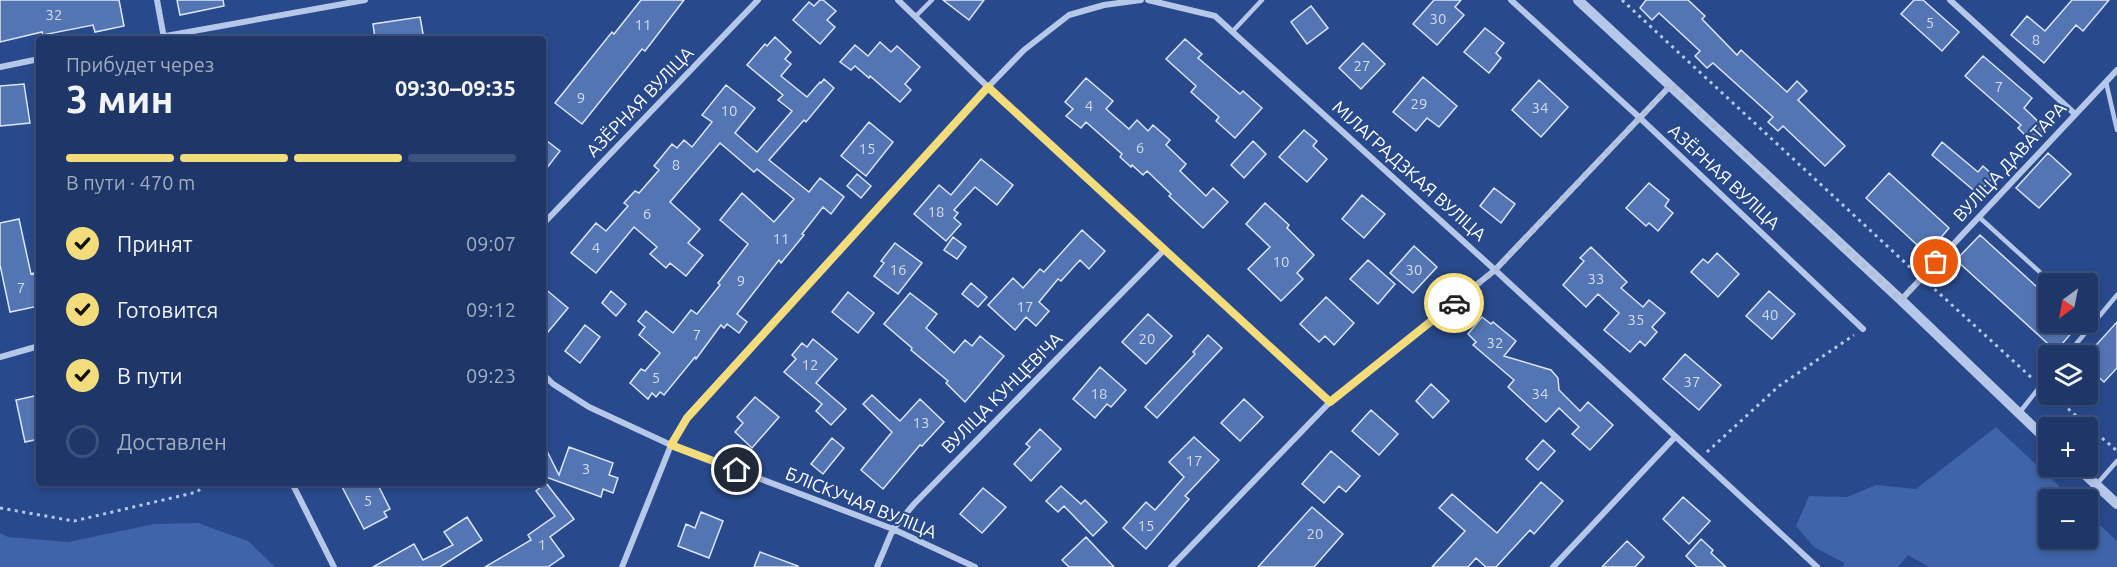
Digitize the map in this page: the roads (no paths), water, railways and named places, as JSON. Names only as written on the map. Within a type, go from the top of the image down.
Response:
[{"type":"street","points":[[157,0],[164,36]]},
{"type":"street","points":[[175,36],[365,0]]},
{"type":"street","name":"АЗЁРНАЯ ВУЛІЦА","points":[[546,221],[758,0]]},
{"type":"street","points":[[898,0],[988,87],[1330,402]]},
{"type":"street","points":[[622,567],[671,445],[687,418],[988,87],[1024,50],[1069,15],[1104,5],[1140,0]]},
{"type":"street","name":"МІЛАГРАДЗКАЯ ВУЛІЦА","points":[[1148,0],[1215,16],[1817,567]]},
{"type":"street","name":"АЗЁРНАЯ ВУЛІЦА","points":[[1511,0],[1640,118],[1863,329]]},
{"type":"street","points":[[1578,0],[1901,300],[2038,432]]},
{"type":"street","points":[[1950,0],[2075,114]]},
{"type":"street","points":[[0,67],[36,60]]},
{"type":"street","name":"ВУЛІЦА ДАВАТАРА","points":[[1901,300],[2117,70]]},
{"type":"street","points":[[1171,567],[1330,402],[1495,270],[1671,85]]},
{"type":"street","name":"ВУЛІЦА КУНЦЕВІЧА","points":[[877,567],[893,529],[914,504],[1164,250]]},
{"type":"street","points":[[0,357],[36,347]]},
{"type":"street","name":"БЛІСКУЧАЯ ВУЛІЦА","points":[[546,377],[589,407],[671,445],[893,529],[975,567]]},
{"type":"street","points":[[1553,567],[1675,437]]},
{"type":"street","points":[[2088,477],[2117,504]]},
{"type":"street","points":[[294,486],[334,567]]},
{"type":"lane","points":[[915,16],[932,0]]},
{"type":"lane","points":[[1233,32],[1262,0]]},
{"type":"lane","points":[[2106,82],[2117,130]]},
{"type":"lane","points":[[1979,217],[2041,273]]},
{"type":"lane","points":[[2098,319],[2117,295]]},
{"type":"lane","points":[[2075,345],[2086,333]]},
{"type":"lane","points":[[2018,414],[2038,389]]},
{"type":"lane","points":[[2096,485],[2117,461]]}]
